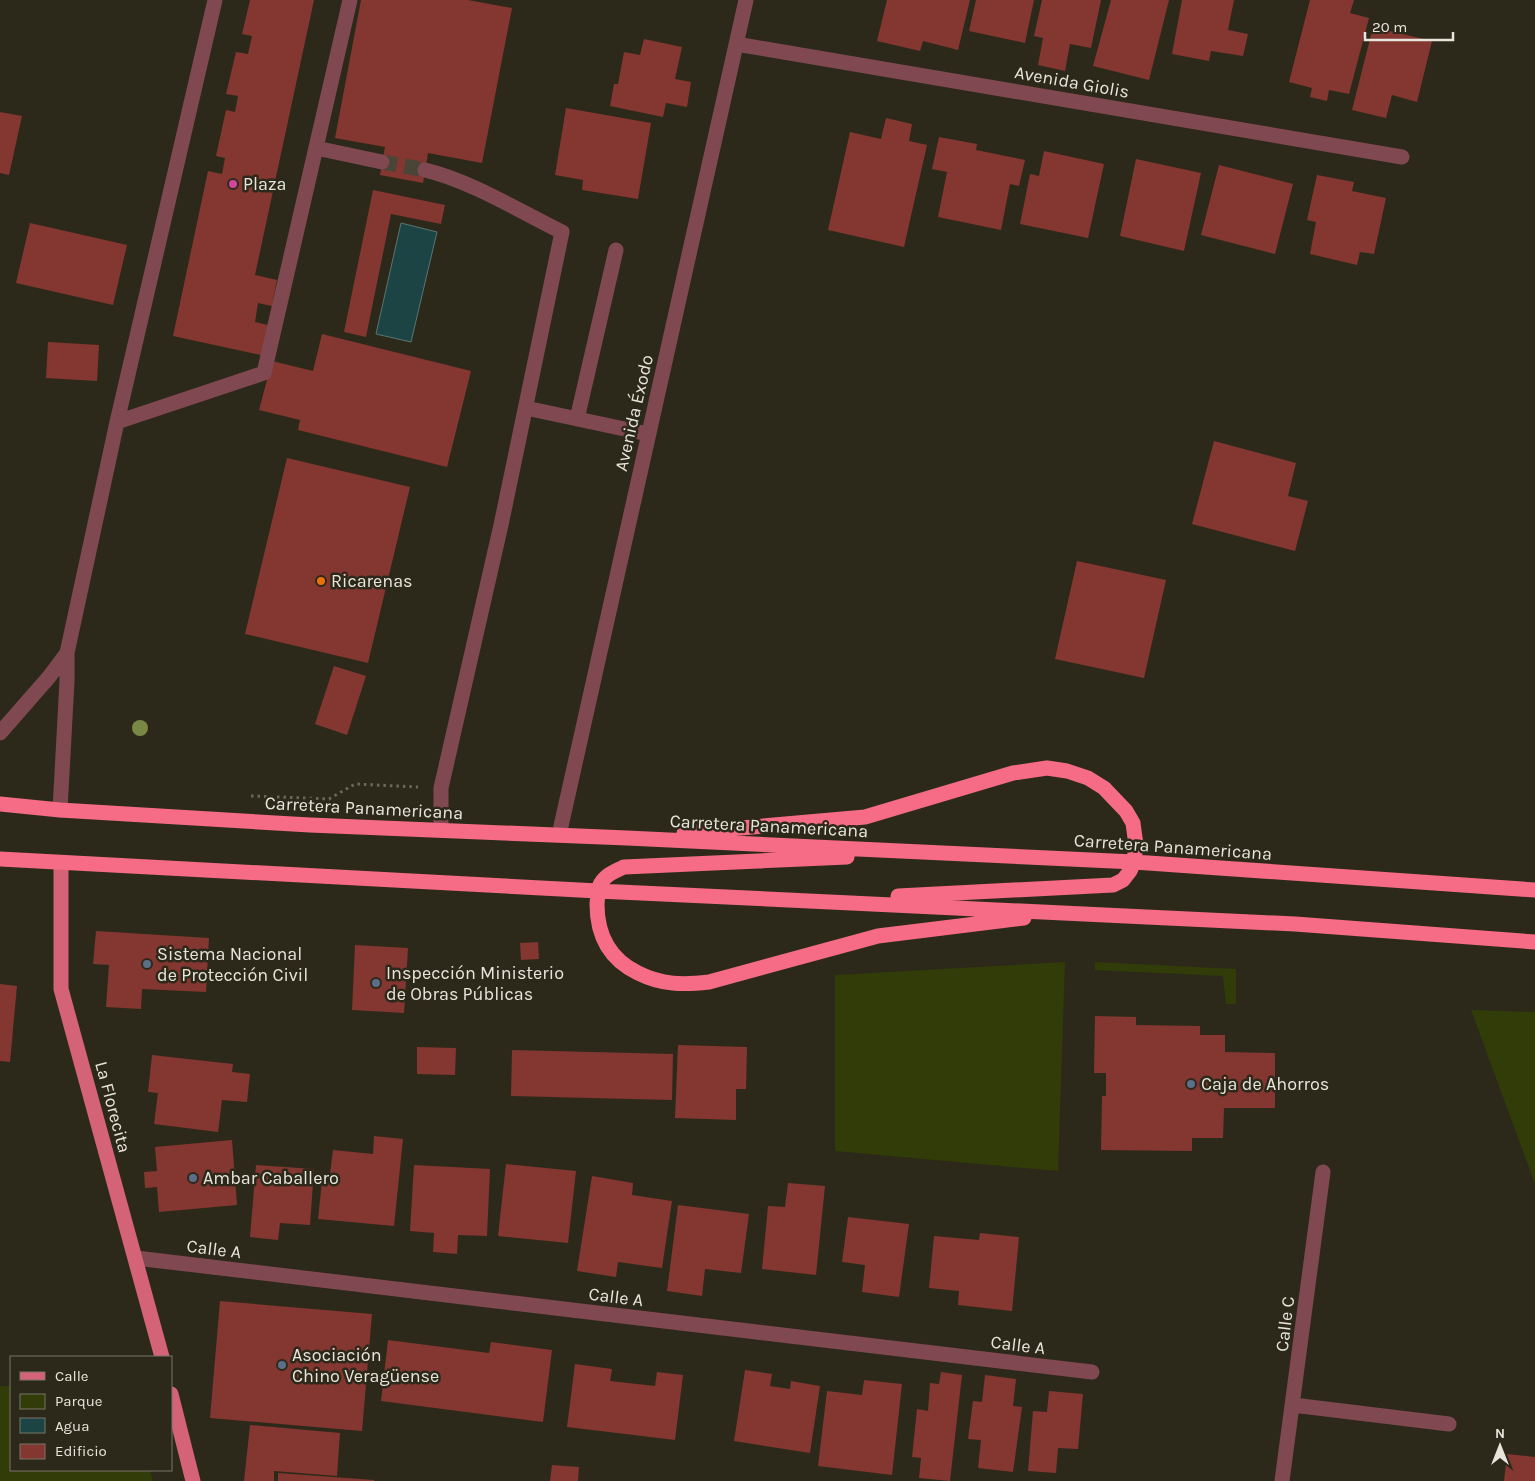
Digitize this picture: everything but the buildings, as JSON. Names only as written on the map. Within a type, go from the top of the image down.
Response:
[{"type":"highway","points":[[627,838],[866,817],[1013,773],[1047,768],[1067,771],[1088,778],[1104,788],[1116,798],[1133,823],[1136,845],[1134,862],[1123,880],[1113,885],[812,900]]},
{"type":"highway","name":"Carretera Panamericana","points":[[0,804],[60,810],[310,825],[1134,862],[1535,890]]},
{"type":"highway","points":[[940,853],[624,867],[604,878],[598,891],[597,908],[600,933],[615,957],[637,973],[658,981],[681,985],[709,982],[878,936],[1065,913]]},
{"type":"highway","points":[[0,859],[598,891],[1294,924],[1535,942]]},
{"type":"main road","name":"La Florecita","points":[[61,863],[61,989],[162,1356]]},
{"type":"main road","points":[[172,1398],[194,1481]]},
{"type":"street","points":[[60,810],[67,653],[117,422],[215,0]]},
{"type":"street","points":[[117,422],[264,373],[350,0]]},
{"type":"street","name":"Avenida Éxodo","points":[[558,835],[746,0]]},
{"type":"street","name":"Avenida Giolis","points":[[736,44],[1402,157]]},
{"type":"street","points":[[316,148],[382,162]]},
{"type":"street","points":[[425,170],[442,174],[475,188],[562,232],[501,525],[441,788],[441,830]]},
{"type":"street","points":[[577,419],[616,250]]},
{"type":"street","points":[[526,408],[648,434]]},
{"type":"street","points":[[0,733],[49,677],[67,653]]},
{"type":"street","name":"Calle C","points":[[1282,1481],[1323,1172]]},
{"type":"street","name":"Calle A","points":[[136,1258],[1092,1372]]},
{"type":"street","points":[[1293,1404],[1449,1424]]},
{"type":"path","points":[[244,796],[329,799],[355,784],[441,788]]},
{"type":"green space","points":[[1065,962],[1058,1171],[835,1151],[835,975]]},
{"type":"green space","points":[[1095,962],[1236,969],[1236,1004],[1226,1004],[1223,976],[1095,970]]},
{"type":"green space","points":[[1471,1010],[1535,1012],[1535,1184]]},
{"type":"green space","points":[[0,1386],[10,1386],[10,1471],[150,1471],[153,1481],[0,1481]]},
{"type":"water","points":[[401,223],[437,232],[411,342],[376,334]]},
{"type":"tunnel","points":[[382,162],[425,170]]},
{"type":"place","name":"Plaza","points":[[233,184]]},
{"type":"place","name":"Ricarenas","points":[[321,581]]},
{"type":"place","name":"Sistema Nacional de Protección Civil","points":[[147,964]]},
{"type":"place","name":"Inspección Ministerio de Obras Públicas","points":[[376,983]]},
{"type":"place","name":"Caja de Ahorros","points":[[1191,1084]]},
{"type":"place","name":"Ambar Caballero","points":[[193,1178]]},
{"type":"place","name":"Asociación Chino Veragüense","points":[[282,1365]]}]
